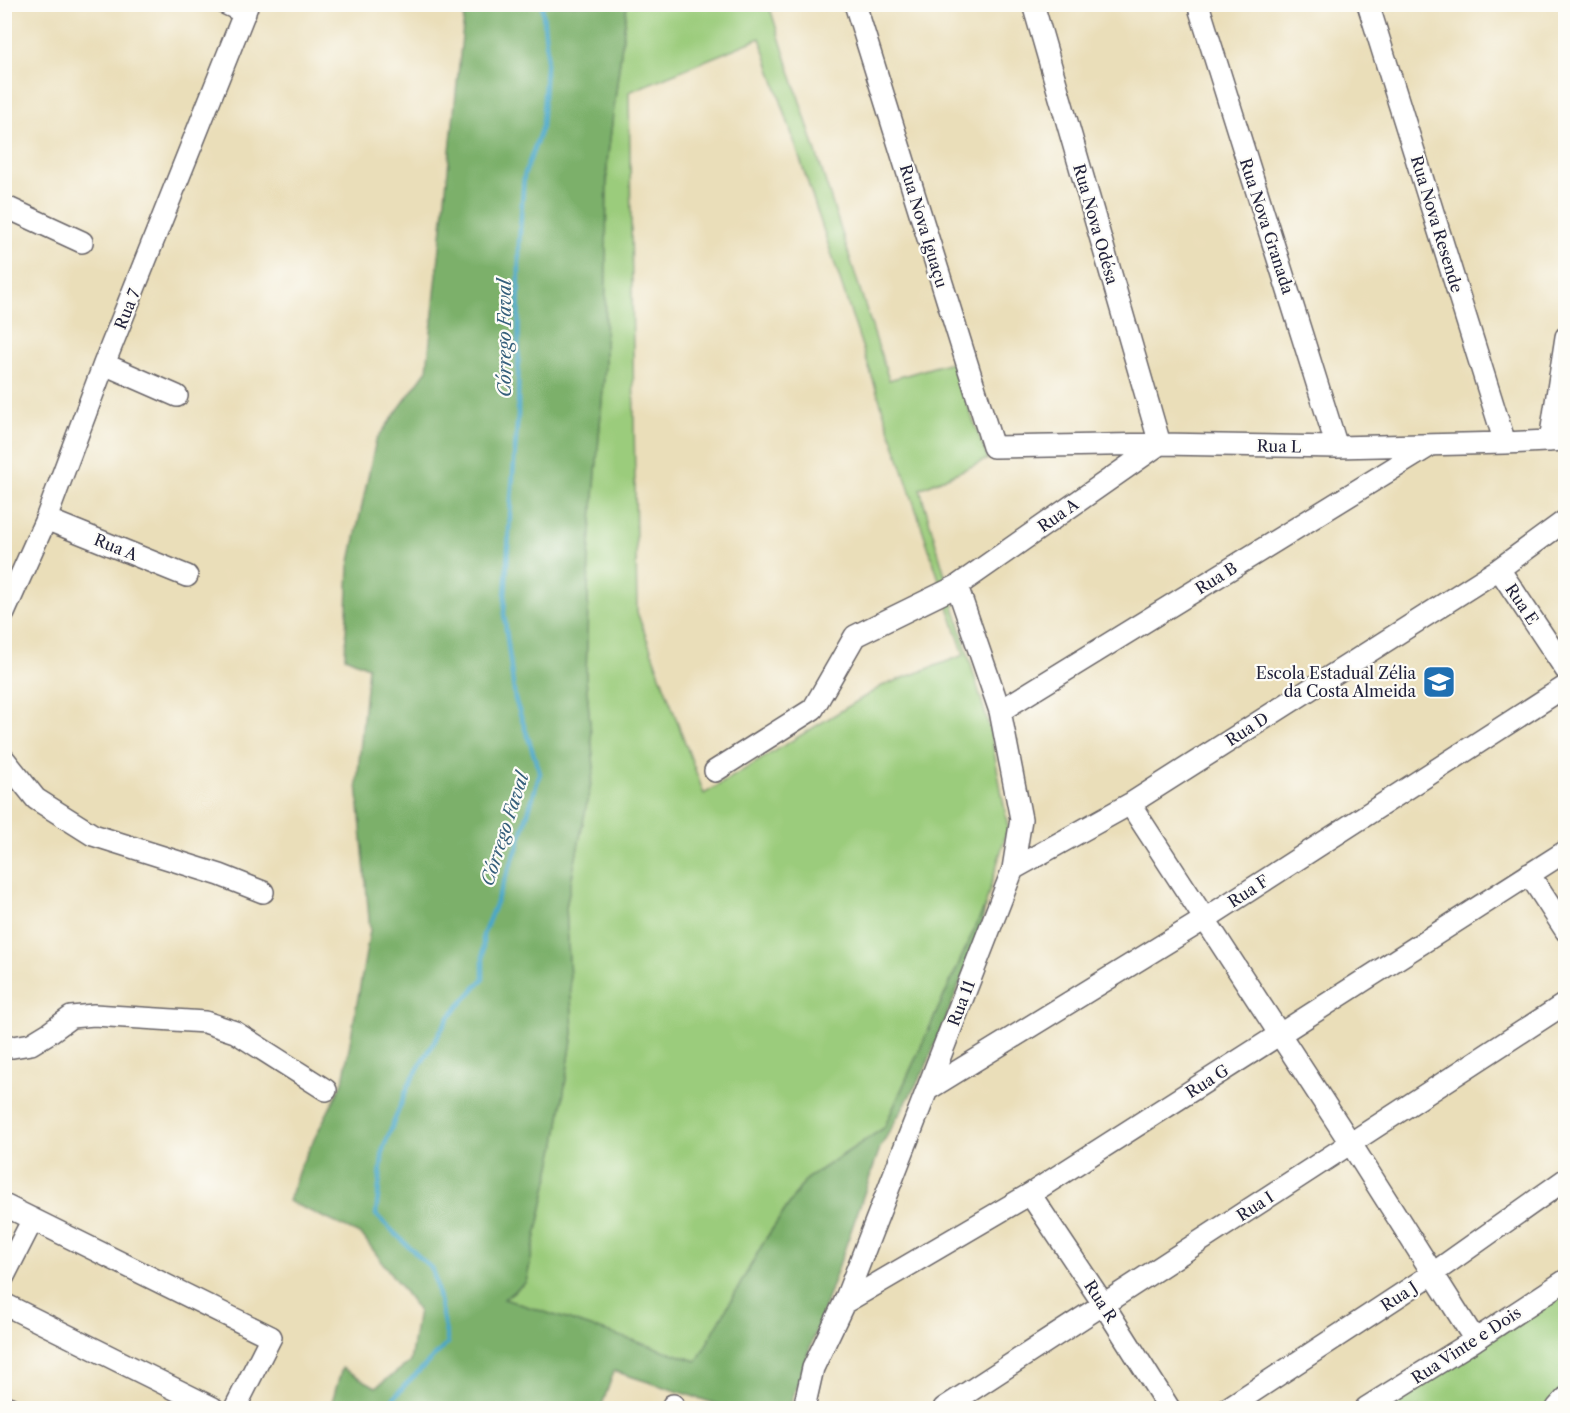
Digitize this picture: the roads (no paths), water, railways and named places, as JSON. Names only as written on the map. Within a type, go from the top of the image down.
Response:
[{"type":"street","name":"Rua Nova Iguaçu","points":[[855,4],[993,447]]},
{"type":"street","name":"Rua Nova Odésa","points":[[1033,4],[1160,444]]},
{"type":"street","name":"Rua Nova Granada","points":[[1198,4],[1337,447]]},
{"type":"street","name":"Rua Nova Resende","points":[[1368,4],[1505,443]]},
{"type":"street","name":"Rua 7","points":[[4,613],[46,519],[240,7]]},
{"type":"street","points":[[4,206],[82,242]]},
{"type":"street","points":[[1558,440],[1566,337]]},
{"type":"street","points":[[105,364],[177,396]]},
{"type":"street","name":"Rua L","points":[[993,447],[1160,444],[1337,447],[1558,440]]},
{"type":"street","name":"Rua A","points":[[715,771],[813,709],[855,636],[957,586],[1160,444]]},
{"type":"street","name":"Rua B","points":[[1000,711],[1433,444]]},
{"type":"street","name":"Rua A","points":[[46,519],[187,576]]},
{"type":"street","name":"Rua D","points":[[1013,869],[1130,804],[1499,569],[1566,520]]},
{"type":"street","name":"Rua E","points":[[1499,569],[1566,670]]},
{"type":"street","name":"Rua 11","points":[[804,1408],[813,1368],[844,1303],[1013,869],[1021,819],[1000,711],[957,586]]},
{"type":"street","name":"Rua F","points":[[927,1090],[1205,919],[1566,686]]},
{"type":"street","points":[[4,759],[36,800],[93,835],[220,875],[263,892]]},
{"type":"street","points":[[1130,804],[1475,1340]]},
{"type":"street","name":"Rua G","points":[[844,1303],[1030,1194],[1566,851]]},
{"type":"street","points":[[1529,874],[1566,931]]},
{"type":"street","name":"Rua I","points":[[944,1408],[1566,1003]]},
{"type":"street","points":[[4,1044],[13,1047],[31,1044],[71,1017],[94,1015],[205,1022],[235,1032],[326,1090]]},
{"type":"street","name":"Rua J","points":[[1228,1408],[1432,1274],[1566,1179]]},
{"type":"street","name":"Rua R","points":[[1030,1194],[1169,1408]]},
{"type":"street","points":[[4,1205],[271,1337],[235,1408]]},
{"type":"street","points":[[4,1276],[33,1219]]},
{"type":"street","name":"Rua Vinte e Dois","points":[[1366,1408],[1566,1280]]},
{"type":"street","points":[[4,1304],[213,1408]]},
{"type":"street","points":[[1557,1408],[1566,1398]]},
{"type":"street","points":[[4,1406],[10,1408]]},
{"type":"waterway","name":"Córrego Faval","points":[[385,1408],[448,1343],[433,1270],[376,1215],[383,1149],[409,1084],[449,1017],[483,979],[483,935],[518,846],[540,773],[515,699],[504,614],[518,414],[519,244],[524,176],[542,127],[547,52],[542,4]]},
{"type":"place","name":"Escola Estadual Zélia da Costa Almeida","points":[[1439,682]]}]
